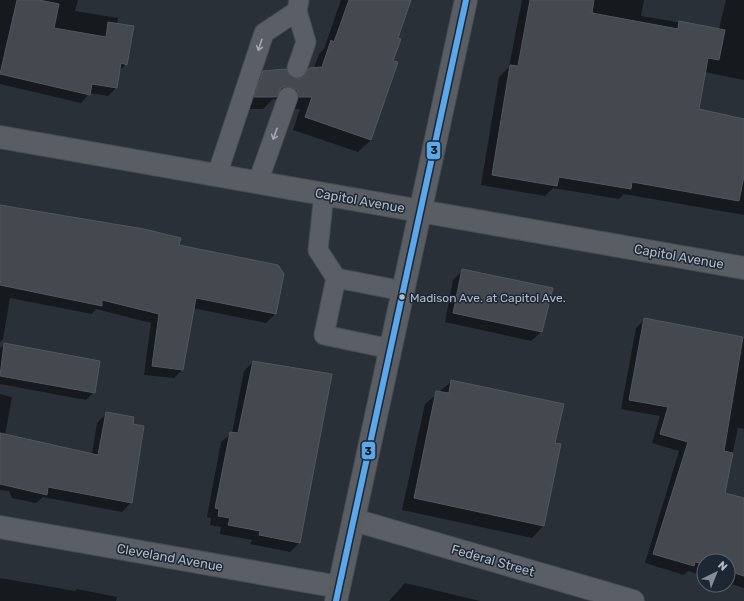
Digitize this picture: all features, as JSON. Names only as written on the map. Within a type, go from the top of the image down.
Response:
[{"type":"main road","points":[[338,594],[466,0]]},
{"type":"main road","name":"Capitol Avenue","points":[[0,137],[744,268]]},
{"type":"street","name":"Federal Street","points":[[354,520],[633,601]]},
{"type":"street","name":"Cleveland Avenue","points":[[0,527],[338,594]]},
{"type":"lane","points":[[217,175],[264,33],[298,5],[306,42],[297,68]]},
{"type":"lane","points":[[258,182],[288,97]]},
{"type":"lane","points":[[324,194],[318,250],[336,278],[324,335],[390,349]]},
{"type":"lane","points":[[336,278],[403,291]]},
{"type":"building","points":[[17,0],[39,0],[59,4],[54,28],[106,37],[108,22],[134,26],[127,65],[121,63],[117,88],[92,84],[90,95],[0,74]]},
{"type":"building","points":[[349,0],[411,0],[398,38],[401,39],[393,61],[398,62],[371,140],[305,117],[312,97],[299,97],[297,90],[292,87],[286,86],[281,88],[276,97],[254,97],[263,71],[286,69],[289,75],[299,79],[304,76],[309,68],[322,67],[331,40],[334,42]]},
{"type":"building","points":[[530,0],[594,0],[592,13],[678,29],[679,21],[725,30],[719,60],[708,58],[699,109],[744,119],[744,176],[739,201],[632,182],[631,189],[559,177],[557,186],[492,175],[510,65],[518,66]]},
{"type":"building","points":[[0,205],[144,229],[181,238],[179,245],[278,265],[284,274],[276,314],[196,298],[183,370],[152,366],[159,314],[102,300],[102,306],[0,285]]},
{"type":"building","points":[[462,269],[553,288],[542,332],[453,313]]},
{"type":"building","points":[[644,318],[743,337],[724,451],[733,453],[725,493],[744,498],[744,576],[736,574],[736,553],[696,553],[696,562],[694,566],[653,554],[688,442],[660,434],[668,407],[629,400]]},
{"type":"building","points":[[4,343],[100,361],[95,393],[0,376]]},
{"type":"building","points":[[253,361],[332,374],[300,543],[259,535],[260,531],[228,525],[230,518],[218,516],[219,509],[215,508],[230,432],[238,433]]},
{"type":"building","points":[[451,380],[564,404],[555,443],[561,444],[544,526],[414,498],[436,391],[449,393]]},
{"type":"building","points":[[106,412],[134,417],[133,424],[144,426],[132,503],[48,487],[47,495],[0,484],[0,433],[98,455]]},
{"type":"transit line","name":"3","points":[[336,601],[466,0]]},
{"type":"place","name":"Madison Ave. at Capitol Ave.","points":[[402,297]]}]
